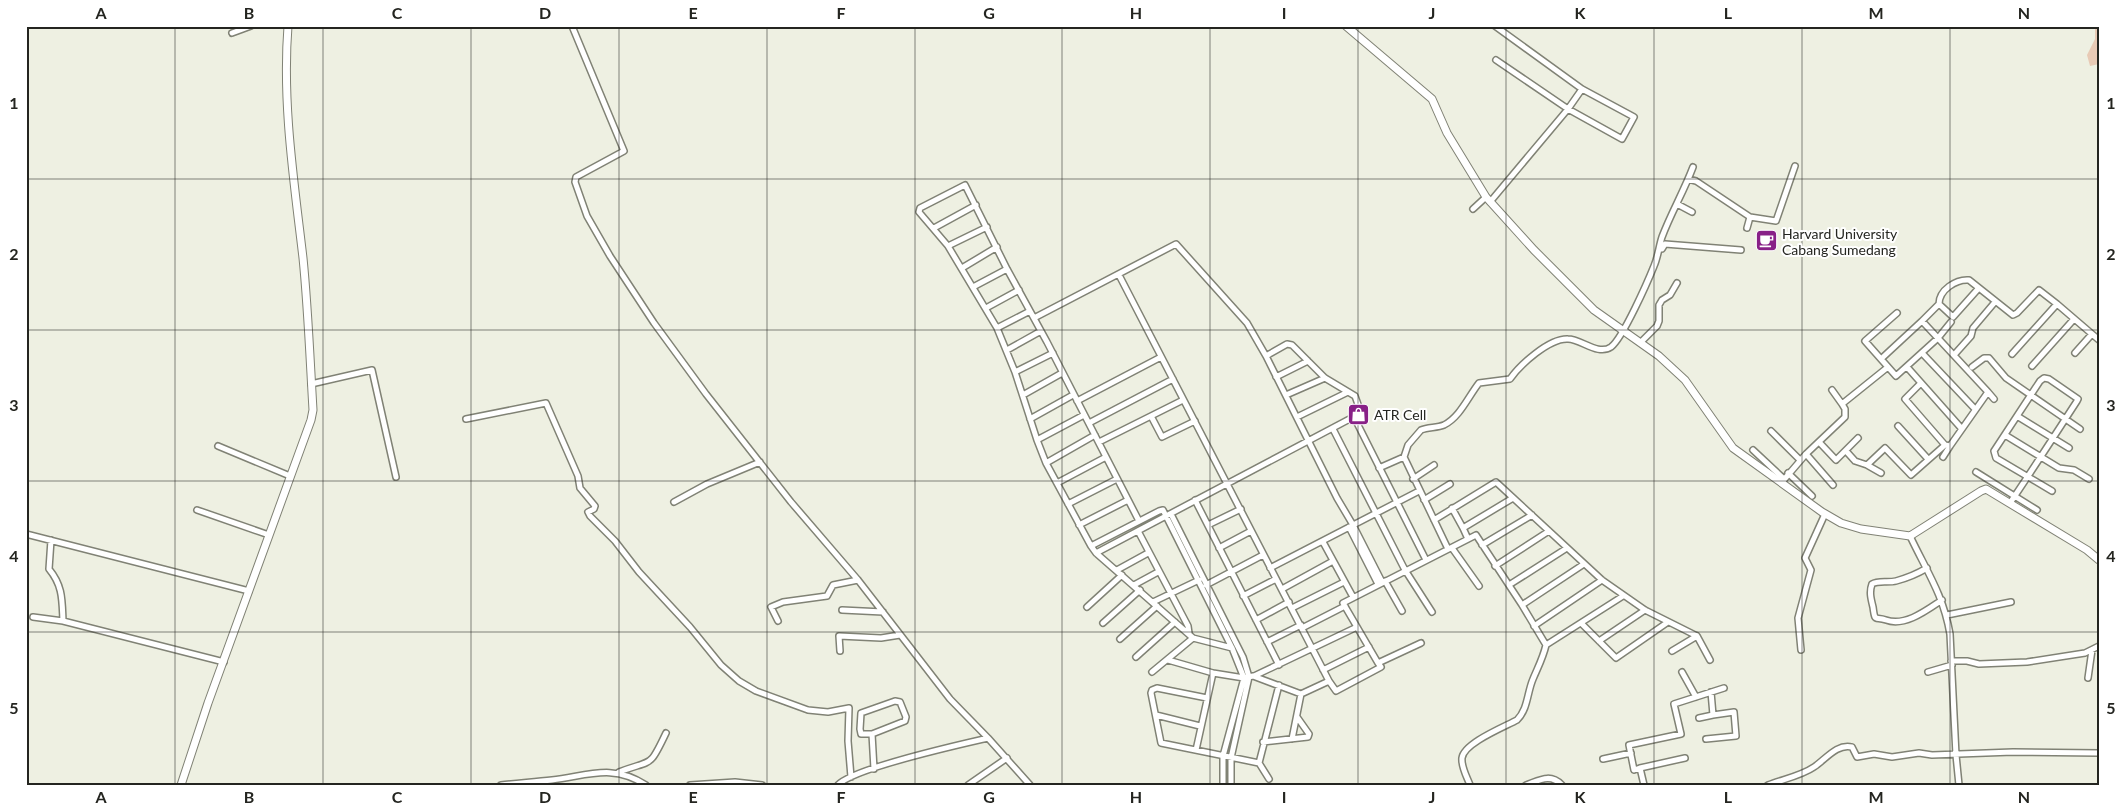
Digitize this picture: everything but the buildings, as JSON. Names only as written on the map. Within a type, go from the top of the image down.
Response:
[{"type":"street","points":[[232,33],[251,26]]},
{"type":"street","points":[[181,785],[313,410],[308,312],[295,197],[289,120],[286,64],[288,26]]},
{"type":"street","points":[[572,26],[624,151],[576,177],[575,187],[580,199],[610,256],[654,323],[706,394],[797,510],[858,580],[950,699],[1007,758],[1030,785]]},
{"type":"street","points":[[1346,26],[1432,99],[1447,133],[1488,200],[1534,250],[1594,310],[1641,342],[1685,380],[1733,448],[1783,481],[1825,514],[1850,527],[1910,536],[1981,491],[1991,491],[2038,510]]},
{"type":"street","points":[[1495,26],[1582,88],[1634,117],[1622,139],[1568,109],[1496,60]]},
{"type":"street","points":[[1473,209],[1488,200],[1568,109],[1582,88]]},
{"type":"street","points":[[1688,179],[1696,181],[1750,217],[1776,221],[1794,166]]},
{"type":"street","points":[[1379,468],[1404,458],[1416,434],[1426,428],[1441,426],[1448,422],[1460,411],[1479,383],[1510,379],[1524,362],[1556,342],[1566,339],[1595,349],[1605,349],[1612,346],[1623,331],[1654,266],[1662,238],[1693,167]]},
{"type":"street","points":[[1139,521],[965,185],[920,208],[919,212],[948,246],[997,328],[1015,372],[1046,463],[1096,554],[1117,570],[1193,638],[1232,648]]},
{"type":"street","points":[[1677,204],[1692,212]]},
{"type":"street","points":[[934,228],[976,205]]},
{"type":"street","points":[[1747,228],[1750,217]]},
{"type":"street","points":[[948,246],[987,227]]},
{"type":"street","points":[[1034,318],[1176,244],[1247,323],[1286,395],[1351,526],[1382,582],[1402,611]]},
{"type":"street","points":[[1659,249],[1662,249],[1666,244],[1741,250]]},
{"type":"street","points":[[962,268],[997,247]]},
{"type":"street","points":[[973,287],[1007,269]]},
{"type":"street","points":[[1119,275],[1228,482],[1251,532],[1323,670],[1336,691],[1381,667],[1343,603],[1476,535],[1522,605],[1546,646]]},
{"type":"street","points":[[1881,359],[1939,304],[1939,298],[1945,290],[1961,280],[1969,280],[2013,315],[2039,290],[2099,340]]},
{"type":"street","points":[[1641,342],[1657,326],[1659,321],[1659,305],[1662,300],[1670,295],[1677,283]]},
{"type":"street","points":[[1939,304],[1953,318],[1978,289]]},
{"type":"street","points":[[986,308],[1019,290]]},
{"type":"street","points":[[1954,355],[1971,336],[1973,328],[1995,302]]},
{"type":"street","points":[[2012,354],[2057,304]]},
{"type":"street","points":[[997,328],[1030,311]]},
{"type":"street","points":[[1896,313],[1865,341],[1896,376],[1938,338],[1952,322]]},
{"type":"street","points":[[2032,366],[2074,319]]},
{"type":"street","points":[[1922,321],[1994,398]]},
{"type":"street","points":[[1007,350],[1042,331]]},
{"type":"street","points":[[2075,353],[2092,334]]},
{"type":"street","points":[[1096,554],[1228,482],[1333,429],[1361,411],[1355,396],[1325,378],[1290,343],[1266,356]]},
{"type":"street","points":[[1015,372],[1053,353]]},
{"type":"street","points":[[1922,353],[1975,409]]},
{"type":"street","points":[[1076,401],[1161,357]]},
{"type":"street","points":[[1972,367],[1984,358],[1989,358],[2000,373],[2030,396],[2080,429]]},
{"type":"street","points":[[1276,377],[1308,361]]},
{"type":"street","points":[[1842,404],[1888,367]]},
{"type":"street","points":[[1907,367],[1962,429]]},
{"type":"street","points":[[311,384],[372,370],[396,477]]},
{"type":"street","points":[[1023,395],[1062,373]]},
{"type":"street","points":[[1286,395],[1325,378]]},
{"type":"street","points":[[2012,500],[2028,476],[2053,438],[2077,401],[2077,397],[2049,379],[2044,378],[2016,416],[1994,451],[1994,455],[2028,476],[2052,491]]},
{"type":"street","points":[[1089,423],[1173,380]]},
{"type":"street","points":[[1921,383],[1905,399],[1947,445]]},
{"type":"street","points":[[1783,481],[1800,460],[1845,417],[1845,410],[1832,390]]},
{"type":"street","points":[[1297,417],[1348,392]]},
{"type":"street","points":[[1867,465],[1885,448],[1911,475],[1947,445],[1962,429],[1988,392]]},
{"type":"street","points":[[1030,419],[1073,395]]},
{"type":"street","points":[[1099,442],[1184,400]]},
{"type":"street","points":[[466,419],[546,403],[578,476],[580,488],[595,506],[594,509],[588,512],[590,516],[690,627],[721,665],[739,681],[756,691],[800,708],[828,712],[849,708],[848,741],[851,777]]},
{"type":"street","points":[[1037,440],[1084,415]]},
{"type":"street","points":[[1151,416],[1162,437],[1195,421]]},
{"type":"street","points":[[2016,416],[2069,448]]},
{"type":"street","points":[[1354,417],[1426,560]]},
{"type":"street","points":[[1898,426],[1928,459]]},
{"type":"street","points":[[1333,429],[1405,570],[1432,612]]},
{"type":"street","points":[[1771,431],[1800,460]]},
{"type":"street","points":[[2005,434],[2059,468],[2074,470],[2089,479]]},
{"type":"street","points":[[1046,463],[1095,436]]},
{"type":"street","points":[[1820,442],[1836,460],[1858,438]]},
{"type":"street","points":[[1943,457],[1947,445]]},
{"type":"street","points":[[218,446],[290,476]]},
{"type":"street","points":[[1753,450],[1783,481]]},
{"type":"street","points":[[1846,451],[1855,461],[1867,465],[1880,474]]},
{"type":"street","points":[[1806,454],[1833,485]]},
{"type":"street","points":[[1057,483],[1106,457]]},
{"type":"street","points":[[1404,458],[1412,479],[1450,548],[1479,586]]},
{"type":"street","points":[[674,502],[708,484],[760,462]]},
{"type":"street","points":[[1412,479],[1434,465]]},
{"type":"street","points":[[1976,472],[2012,500],[2099,560]]},
{"type":"street","points":[[1788,473],[1812,496]]},
{"type":"street","points":[[1068,504],[1117,479]]},
{"type":"street","points":[[1434,520],[1496,482],[1602,580],[1645,610],[1697,636],[1710,660]]},
{"type":"street","points":[[1424,500],[1450,484]]},
{"type":"street","points":[[1270,568],[1419,491]]},
{"type":"street","points":[[1463,528],[1513,498]]},
{"type":"street","points":[[1080,525],[1128,500]]},
{"type":"street","points":[[1195,500],[1279,664]]},
{"type":"street","points":[[1452,508],[1468,539]]},
{"type":"street","points":[[1208,524],[1240,509]]},
{"type":"street","points":[[197,510],[269,535]]},
{"type":"street","points":[[1092,546],[1161,510],[1168,515],[1243,657],[1249,677],[1231,758],[1231,785]]},
{"type":"street","points":[[1801,650],[1798,618],[1811,570],[1805,558],[1825,514]]},
{"type":"street","points":[[1168,515],[1232,648],[1249,677]]},
{"type":"street","points":[[1482,545],[1532,515]]},
{"type":"street","points":[[1495,566],[1549,530]]},
{"type":"street","points":[[1138,531],[1188,626],[1189,633]]},
{"type":"street","points":[[1220,548],[1251,532]]},
{"type":"street","points":[[26,534],[249,591]]},
{"type":"street","points":[[1910,536],[1942,600],[1947,615],[1959,785]]},
{"type":"street","points":[[51,540],[49,569],[56,579],[63,597],[63,621]]},
{"type":"street","points":[[1323,542],[1353,598]]},
{"type":"street","points":[[1509,585],[1567,548]]},
{"type":"street","points":[[1117,570],[1148,553]]},
{"type":"street","points":[[1206,585],[1263,555]]},
{"type":"street","points":[[1282,589],[1333,561]]},
{"type":"street","points":[[1522,605],[1584,564]]},
{"type":"street","points":[[1927,568],[1909,578],[1872,584],[1870,592],[1874,616],[1878,620],[1894,623],[1917,616],[1942,600]]},
{"type":"street","points":[[1134,585],[1158,572]]},
{"type":"street","points":[[1087,607],[1122,575]]},
{"type":"street","points":[[1243,596],[1276,579]]},
{"type":"street","points":[[778,621],[771,607],[783,602],[827,596],[834,584],[858,580]]},
{"type":"street","points":[[1120,639],[1155,604],[1170,593],[1199,580]]},
{"type":"street","points":[[1534,626],[1602,580]]},
{"type":"street","points":[[1256,620],[1344,582]]},
{"type":"street","points":[[1104,623],[1140,590]]},
{"type":"street","points":[[1470,785],[1463,769],[1462,758],[1466,748],[1517,720],[1522,715],[1532,680],[1542,663],[1546,646],[1623,596]]},
{"type":"street","points":[[1947,615],[2011,602]]},
{"type":"street","points":[[1267,642],[1345,606]]},
{"type":"street","points":[[842,610],[883,612]]},
{"type":"street","points":[[1599,641],[1645,610]]},
{"type":"street","points":[[33,617],[63,621],[224,662]]},
{"type":"street","points":[[1136,657],[1175,622]]},
{"type":"street","points":[[1581,622],[1616,658],[1668,622]]},
{"type":"street","points":[[1223,785],[1223,756],[1249,677],[1357,627]]},
{"type":"street","points":[[840,651],[839,636],[881,638],[900,635]]},
{"type":"street","points":[[1672,652],[1697,636]]},
{"type":"street","points":[[1152,672],[1193,638]]},
{"type":"street","points":[[1378,663],[1422,643]]},
{"type":"street","points":[[1928,672],[1951,663],[1966,661],[1979,664],[2027,662],[2092,650],[2099,646]]},
{"type":"street","points":[[1323,670],[1369,647]]},
{"type":"street","points":[[2088,678],[2092,650]]},
{"type":"street","points":[[1168,660],[1213,673],[1249,677],[1279,685],[1301,694],[1329,681]]},
{"type":"street","points":[[1682,672],[1696,697]]},
{"type":"street","points":[[1196,750],[1213,673]]},
{"type":"street","points":[[1269,780],[1258,763],[1279,685]]},
{"type":"street","points":[[1207,698],[1157,688],[1152,690],[1161,743],[1258,763]]},
{"type":"street","points":[[1685,758],[1634,770],[1629,745],[1680,734],[1674,704],[1724,688]]},
{"type":"street","points":[[1711,692],[1713,715]]},
{"type":"street","points":[[1292,739],[1301,694]]},
{"type":"street","points":[[895,701],[900,702],[906,717],[905,721],[872,734],[861,734],[861,713],[895,701]]},
{"type":"street","points":[[1699,718],[1734,712],[1736,736],[1706,739]]},
{"type":"street","points":[[1156,716],[1200,726]]},
{"type":"street","points":[[1263,742],[1309,736],[1297,717]]},
{"type":"street","points":[[501,785],[553,780],[602,772],[618,772],[638,767],[653,760],[666,733]]},
{"type":"street","points":[[872,734],[874,769]]},
{"type":"street","points":[[838,785],[843,780],[874,769],[952,746],[988,738]]},
{"type":"street","points":[[1768,785],[1811,769],[1837,749],[1848,746],[1852,747],[1857,757],[1874,754],[1892,757],[1919,753],[1956,755],[2013,752],[2099,752]]},
{"type":"street","points":[[1603,759],[1631,753]]},
{"type":"street","points":[[968,785],[1007,758]]},
{"type":"street","points":[[1640,768],[1644,785]]},
{"type":"street","points":[[618,772],[633,777],[646,785]]},
{"type":"street","points":[[1526,785],[1548,777],[1556,779],[1562,785]]},
{"type":"street","points":[[690,785],[735,782],[762,785]]},
{"type":"shaded area","points":[[2095,26],[2099,26],[2099,64],[2090,66],[2087,55],[2095,39]]},
{"type":"place","name":"Harvard University Cabang Sumedang","points":[[1766,241]]},
{"type":"place","name":"ATR Cell","points":[[1358,414]]}]
